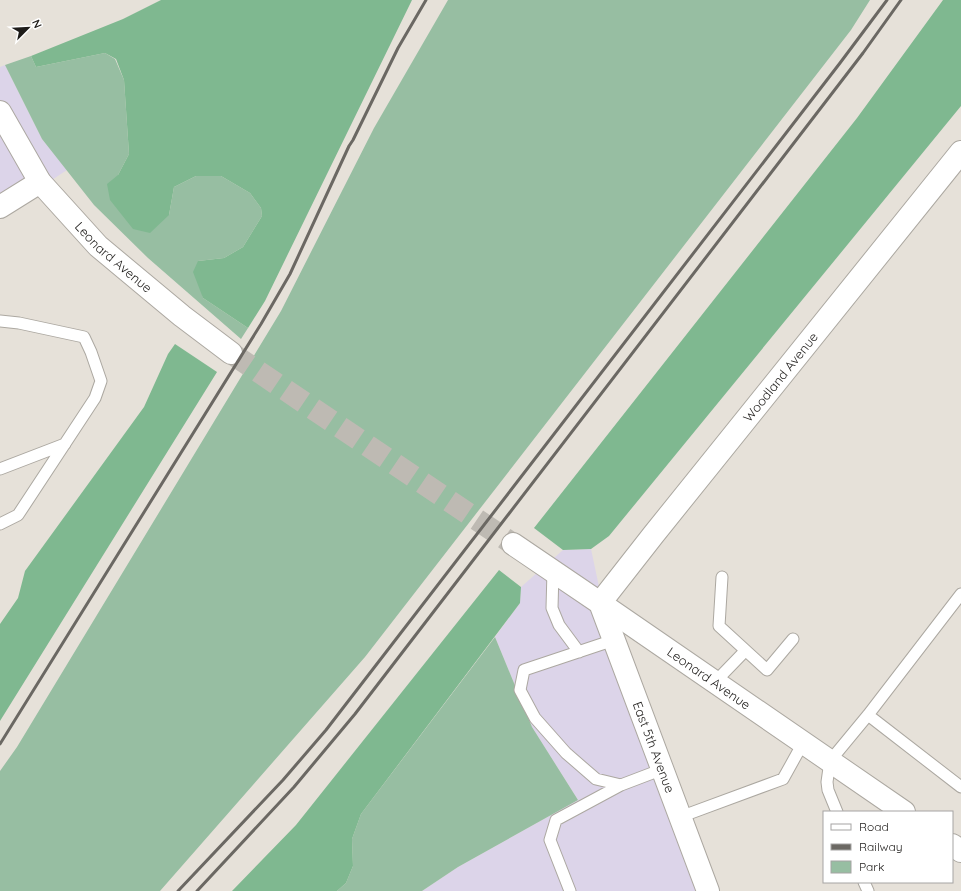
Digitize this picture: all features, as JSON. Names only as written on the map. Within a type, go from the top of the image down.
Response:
[{"type":"street","points":[[0,112],[40,182],[0,207]]},
{"type":"street","name":"Woodland Avenue","points":[[600,603],[659,527],[961,152]]},
{"type":"street","name":"Leonard Avenue","points":[[40,182],[98,246],[182,316],[231,353]]},
{"type":"street","name":"Leonard Avenue","points":[[513,544],[903,811]]},
{"type":"street","name":"East 5th Avenue","points":[[600,603],[708,891]]},
{"type":"lane","points":[[0,321],[19,323],[84,337],[101,381],[95,398],[18,515],[0,524]]},
{"type":"lane","points":[[1,464],[65,444]]},
{"type":"lane","points":[[553,571],[552,608],[559,625],[579,652]]},
{"type":"lane","points":[[722,577],[719,626],[745,651],[767,670],[793,639]]},
{"type":"lane","points":[[837,811],[828,790],[827,782],[830,761],[868,715],[961,594]]},
{"type":"lane","points":[[614,640],[524,670],[520,690],[535,718],[566,753],[596,779],[621,785]]},
{"type":"lane","points":[[715,682],[745,651]]},
{"type":"lane","points":[[868,715],[961,787]]},
{"type":"lane","points":[[680,817],[783,779],[804,743]]},
{"type":"lane","points":[[570,891],[550,840],[556,820],[621,785],[662,769]]},
{"type":"shaded area","points":[[5,65],[42,139],[67,170],[9,208],[0,202],[0,67]]},
{"type":"shaded area","points":[[591,549],[605,615],[709,891],[422,891],[458,867],[578,800],[532,727],[495,637],[520,603],[521,587],[563,550]]},
{"type":"green space","points":[[161,0],[412,0],[265,301],[248,328],[203,298],[193,272],[198,261],[224,258],[243,247],[262,216],[261,208],[250,193],[221,176],[196,176],[174,187],[169,215],[150,233],[133,229],[110,200],[107,184],[118,175],[129,154],[124,80],[116,59],[105,53],[36,67],[31,56],[123,19]]},
{"type":"green space","points":[[448,0],[870,0],[851,30],[365,657],[160,891],[0,891],[0,771],[17,747],[281,311],[374,128]]},
{"type":"green space","points":[[943,0],[961,0],[961,106],[609,536],[591,549],[563,550],[534,528],[857,118]]},
{"type":"green space","points":[[105,53],[115,59],[124,80],[129,154],[118,175],[169,215],[174,187],[196,176],[221,176],[250,193],[261,208],[262,216],[243,247],[224,258],[198,261],[203,298],[248,328],[241,339],[148,258],[94,205],[42,139],[5,65],[31,56],[36,67]]},
{"type":"green space","points":[[175,344],[217,372],[0,721],[0,624],[18,598],[25,571],[144,407],[168,354]]},
{"type":"green space","points":[[499,570],[521,587],[520,603],[361,814],[352,839],[353,866],[346,883],[337,891],[232,891],[296,825]]},
{"type":"green space","points":[[495,637],[532,727],[578,800],[458,867],[422,891],[337,891],[346,883],[353,866],[352,839],[361,814]]},
{"type":"tunnel","points":[[231,353],[513,544]]},
{"type":"railway","points":[[0,744],[261,324],[290,274],[349,146],[398,48],[426,0]]},
{"type":"railway","points":[[178,891],[283,780],[326,730],[887,0]]},
{"type":"railway","points":[[197,891],[294,787],[355,714],[863,53],[901,0]]}]
